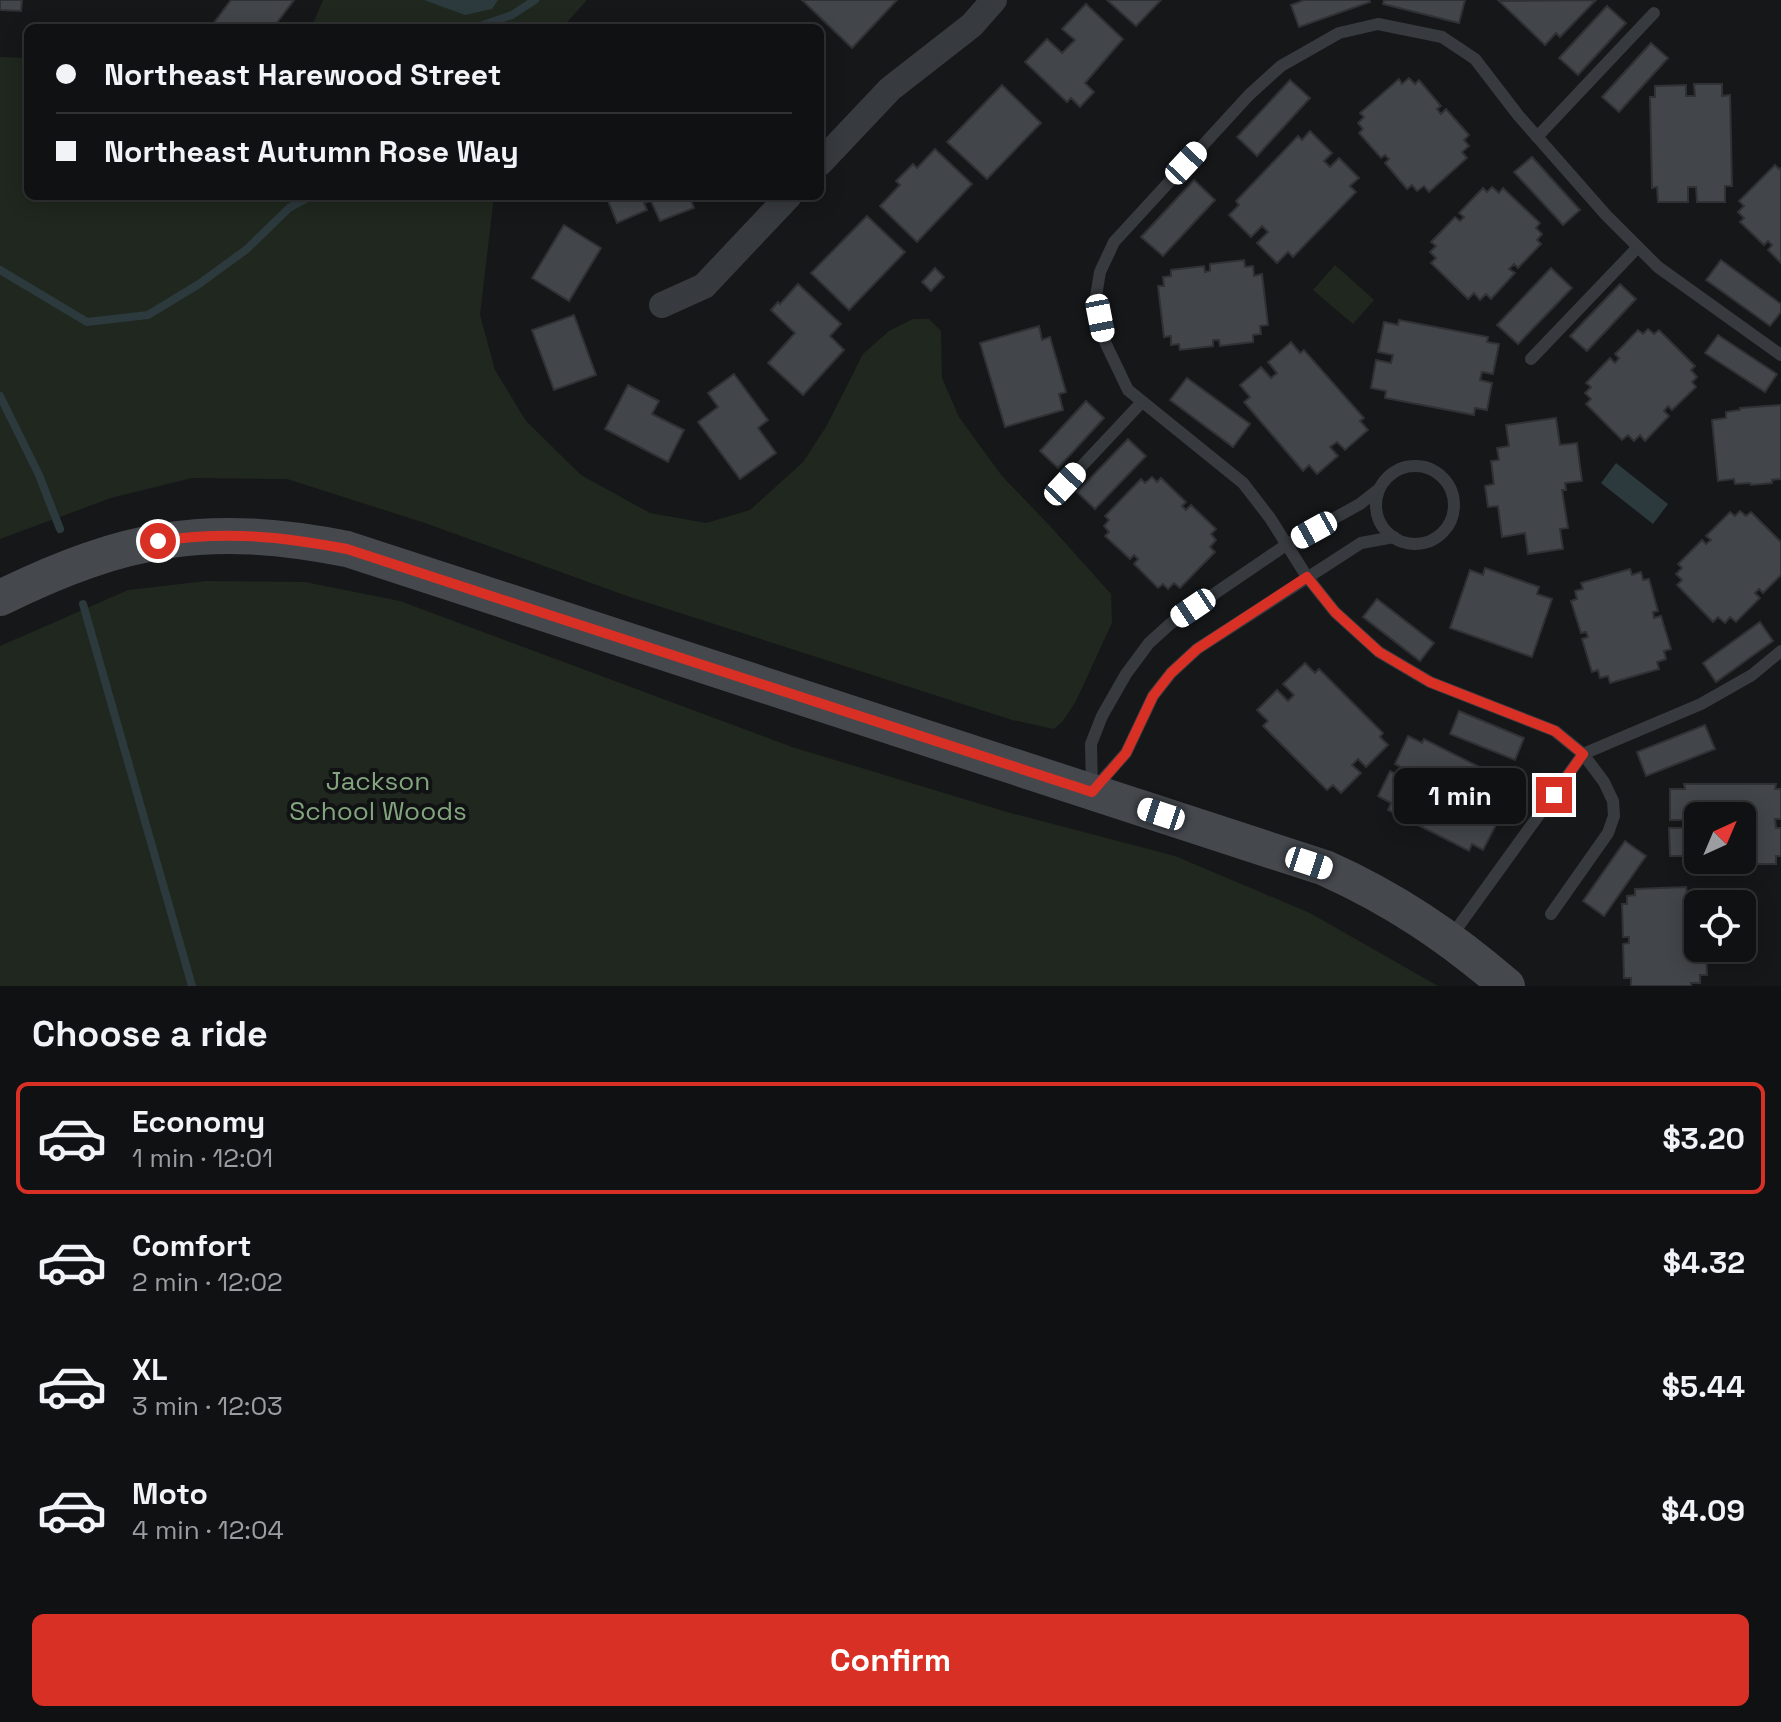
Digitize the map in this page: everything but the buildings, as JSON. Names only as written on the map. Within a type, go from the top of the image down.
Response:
[{"type":"street","points":[[824,159],[890,89],[972,25],[994,0]]},
{"type":"street","points":[[662,305],[704,286],[785,200]]},
{"type":"street","points":[[0,598],[70,565],[139,544],[240,534],[302,540],[347,549],[1325,868],[1373,890],[1450,938],[1507,986]]},
{"type":"lane","points":[[1537,137],[1654,13]]},
{"type":"lane","points":[[1551,914],[1608,833],[1614,816],[1613,801],[1604,782],[1583,754],[1555,731],[1430,682],[1379,652],[1335,612],[1307,577],[1270,518],[1243,483],[1128,390],[1104,340],[1096,296],[1100,272],[1114,242],[1249,95],[1281,66],[1339,33],[1378,24],[1442,37],[1475,59],[1537,137],[1638,247],[1670,276],[1781,355]]},
{"type":"lane","points":[[1531,359],[1638,247]]},
{"type":"lane","points":[[1065,484],[1141,403]]},
{"type":"lane","points":[[1092,792],[1091,744],[1102,716],[1126,674],[1149,643],[1170,624],[1286,545],[1360,504],[1401,468],[1417,466],[1431,469],[1444,478],[1452,491],[1455,506],[1451,521],[1443,534],[1430,542],[1414,545],[1394,537],[1379,519],[1376,504],[1379,489]]},
{"type":"lane","points":[[1092,792],[1126,753],[1153,696],[1171,673],[1197,649],[1361,543],[1394,537]]},
{"type":"lane","points":[[1450,938],[1583,754],[1701,704],[1752,675],[1781,651]]},
{"type":"green space","points":[[323,0],[587,0],[566,24],[313,24]]},
{"type":"green space","points":[[0,57],[24,58],[24,200],[494,200],[480,315],[495,370],[526,421],[581,475],[650,513],[706,523],[750,510],[803,462],[826,427],[863,354],[889,331],[913,319],[929,319],[941,331],[942,378],[959,417],[1002,476],[1111,594],[1112,623],[1076,701],[1054,729],[1012,720],[627,596],[425,523],[287,479],[192,478],[111,498],[0,539]]},
{"type":"green space","points":[[1335,265],[1374,300],[1353,324],[1313,290]]},
{"type":"green space","name":"Jackson School Woods","points":[[206,581],[305,582],[400,601],[792,747],[1007,812],[1175,856],[1310,913],[1438,986],[0,986],[0,646],[128,590]]},
{"type":"shaded area","points":[[424,0],[498,0],[492,9],[465,15]]},
{"type":"shaded area","points":[[1616,463],[1668,504],[1653,524],[1601,483]]},
{"type":"waterway","points":[[486,24],[512,15],[535,0]]},
{"type":"waterway","points":[[0,270],[87,322],[148,315],[199,284],[247,249],[289,208],[304,200]]},
{"type":"waterway","points":[[0,396],[39,475],[60,529]]},
{"type":"waterway","points":[[83,604],[192,986]]},
{"type":"route","points":[[158,541],[240,534],[302,540],[347,549],[1092,792],[1126,753],[1153,696],[1171,673],[1197,649],[1307,577],[1335,612],[1379,652],[1430,682],[1555,731],[1583,754],[1554,795]]}]
